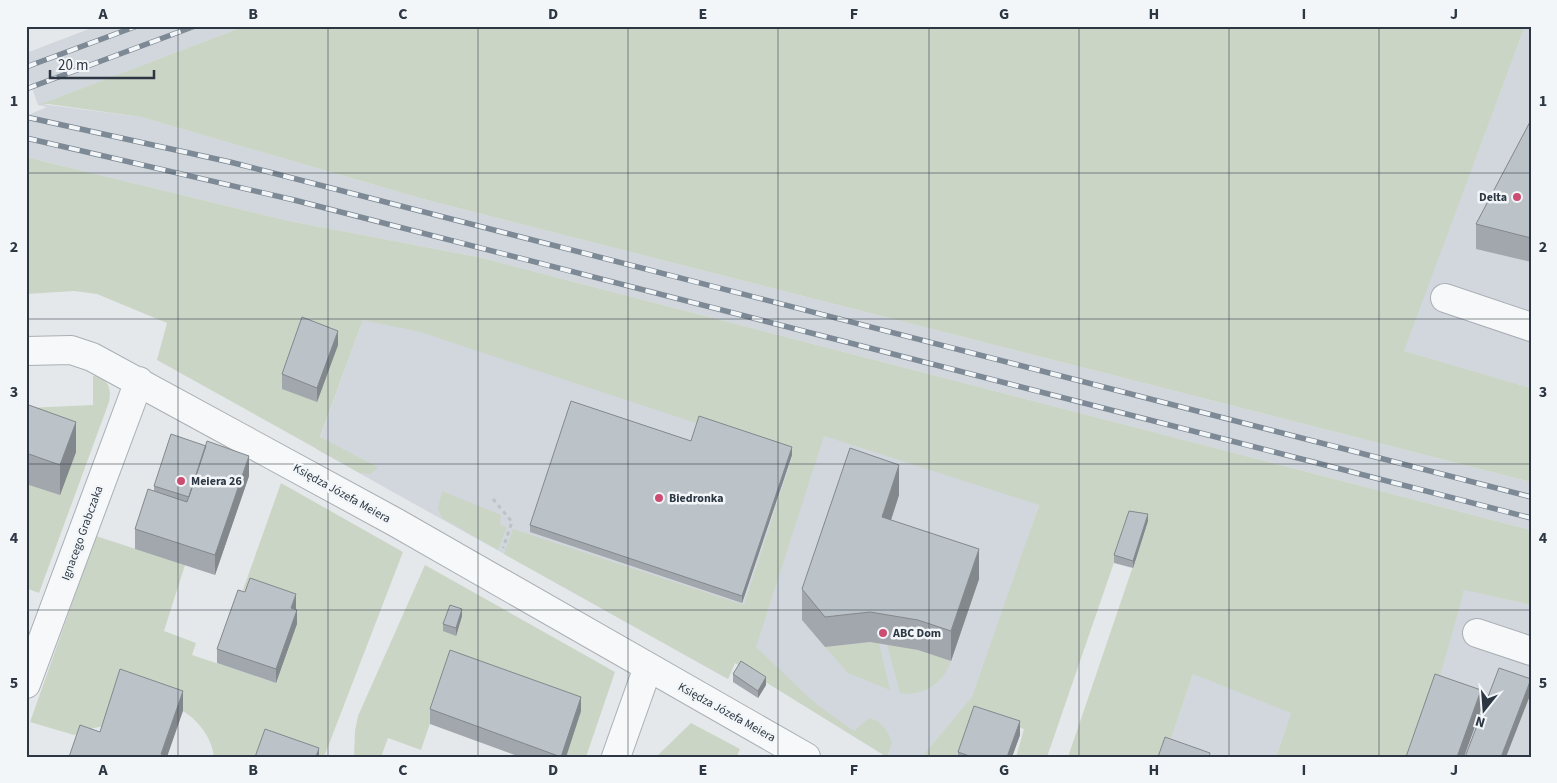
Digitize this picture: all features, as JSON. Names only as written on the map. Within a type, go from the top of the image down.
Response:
[{"type":"street","points":[[1445,298],[1531,327]]},
{"type":"street","name":"Księdza Józefa Meiera","points":[[26,351],[72,350],[92,357],[139,381],[395,522],[806,757]]},
{"type":"street","name":"Ignacego Grabczaka","points":[[26,684],[139,381]]},
{"type":"street","points":[[1477,633],[1531,651]]},
{"type":"street","points":[[616,757],[648,667]]},
{"type":"path","points":[[493,499],[512,522],[502,549]]},
{"type":"shaded area","points":[[97,26],[245,26],[41,104],[141,117],[423,199],[1531,482],[1531,530],[478,257],[289,221],[26,157],[26,116],[47,107],[38,105],[26,71],[26,53]]},
{"type":"shaded area","points":[[1525,26],[1531,26],[1531,388],[1403,351]]},
{"type":"shaded area","points":[[363,320],[499,332],[1039,504],[958,757],[887,757],[735,663],[728,679],[316,449]]},
{"type":"shaded area","points":[[1343,562],[1276,757],[1165,757],[1193,674]]},
{"type":"shaded area","points":[[1455,587],[1531,605],[1531,757],[1394,757]]},
{"type":"green space","points":[[245,26],[1525,26],[1404,351],[1531,388],[1531,482],[423,199],[141,117],[48,104],[38,105]]},
{"type":"green space","points":[[26,157],[289,221],[478,257],[1531,530],[1531,605],[1460,589],[1464,591],[1435,694],[1413,757],[1276,757],[1291,713],[1193,674],[1165,757],[1068,757],[1148,522],[1129,519],[1047,757],[1016,757],[1024,729],[972,712],[958,757],[922,757],[972,697],[1039,505],[824,436],[756,647],[816,704],[854,731],[869,718],[881,724],[892,742],[887,757],[735,663],[728,679],[504,554],[513,529],[744,605],[793,455],[420,332],[363,320],[320,437],[378,467],[371,474],[360,473],[157,360],[167,323],[97,294],[74,291],[26,294]]},
{"type":"green space","points":[[93,376],[102,379],[108,384],[109,402],[39,593],[26,588],[26,408],[93,405]]},
{"type":"green space","points":[[281,483],[403,552],[324,757],[214,757],[211,743],[204,731],[183,711],[94,728],[74,735],[30,722],[96,536],[185,565],[164,631],[196,643],[192,655],[276,683],[297,625],[291,623],[296,608],[243,590]]},
{"type":"green space","points":[[442,491],[501,515],[500,525],[507,527],[498,550],[442,518],[438,508]]},
{"type":"green space","points":[[425,565],[615,672],[586,757],[566,757],[450,664],[421,750],[388,738],[381,757],[354,757],[355,731],[358,716]]},
{"type":"green space","points":[[870,642],[879,643],[890,690],[848,673],[825,647]]},
{"type":"green space","points":[[887,644],[918,650],[951,661],[943,676],[932,687],[917,693],[900,693]]},
{"type":"green space","points":[[691,723],[740,749],[737,757],[656,757]]},
{"type":"building","name":"Delta","points":[[1531,120],[1531,238],[1476,224]]},
{"type":"building","points":[[302,317],[338,331],[317,388],[282,374]]},
{"type":"building","name":"Biedronka","points":[[571,401],[691,441],[699,416],[792,447],[742,596],[530,525]]},
{"type":"building","points":[[26,404],[76,422],[60,465],[26,453]]},
{"type":"building","name":"Meiera 26","points":[[171,434],[206,446],[189,497],[154,486]]},
{"type":"building","points":[[207,441],[249,456],[215,555],[135,529],[148,489],[187,502]]},
{"type":"building","points":[[850,448],[899,465],[882,517],[979,549],[951,631],[918,620],[870,612],[825,617],[802,589]]},
{"type":"building","points":[[1129,511],[1148,514],[1133,561],[1114,555]]},
{"type":"building","points":[[250,578],[296,594],[291,608],[297,610],[276,669],[217,649],[238,590],[245,592]]},
{"type":"building","points":[[450,605],[462,609],[456,628],[443,624]]},
{"type":"building","points":[[450,650],[581,697],[561,757],[430,709]]},
{"type":"building","points":[[741,661],[766,677],[758,691],[733,674]]},
{"type":"building","points":[[1499,668],[1531,679],[1501,757],[1465,757]]},
{"type":"building","points":[[120,669],[183,691],[161,754],[168,757],[69,757],[80,725],[100,732]]},
{"type":"building","points":[[1435,674],[1481,690],[1457,757],[1406,757]]},
{"type":"building","points":[[974,706],[1020,721],[1007,757],[972,757],[958,752]]},
{"type":"building","points":[[265,729],[319,748],[316,757],[255,757]]},
{"type":"building","points":[[1165,737],[1210,753],[1209,757],[1158,757]]},
{"type":"railway","points":[[26,67],[137,26]]},
{"type":"railway","points":[[26,89],[195,26]]},
{"type":"railway","points":[[26,117],[230,162],[1531,497]]},
{"type":"railway","points":[[26,138],[294,200],[1531,518]]},
{"type":"place","name":"Delta","points":[[1517,197]]},
{"type":"place","name":"Meiera 26","points":[[181,481]]},
{"type":"place","name":"Biedronka","points":[[659,498]]},
{"type":"place","name":"ABC Dom","points":[[883,633]]}]
